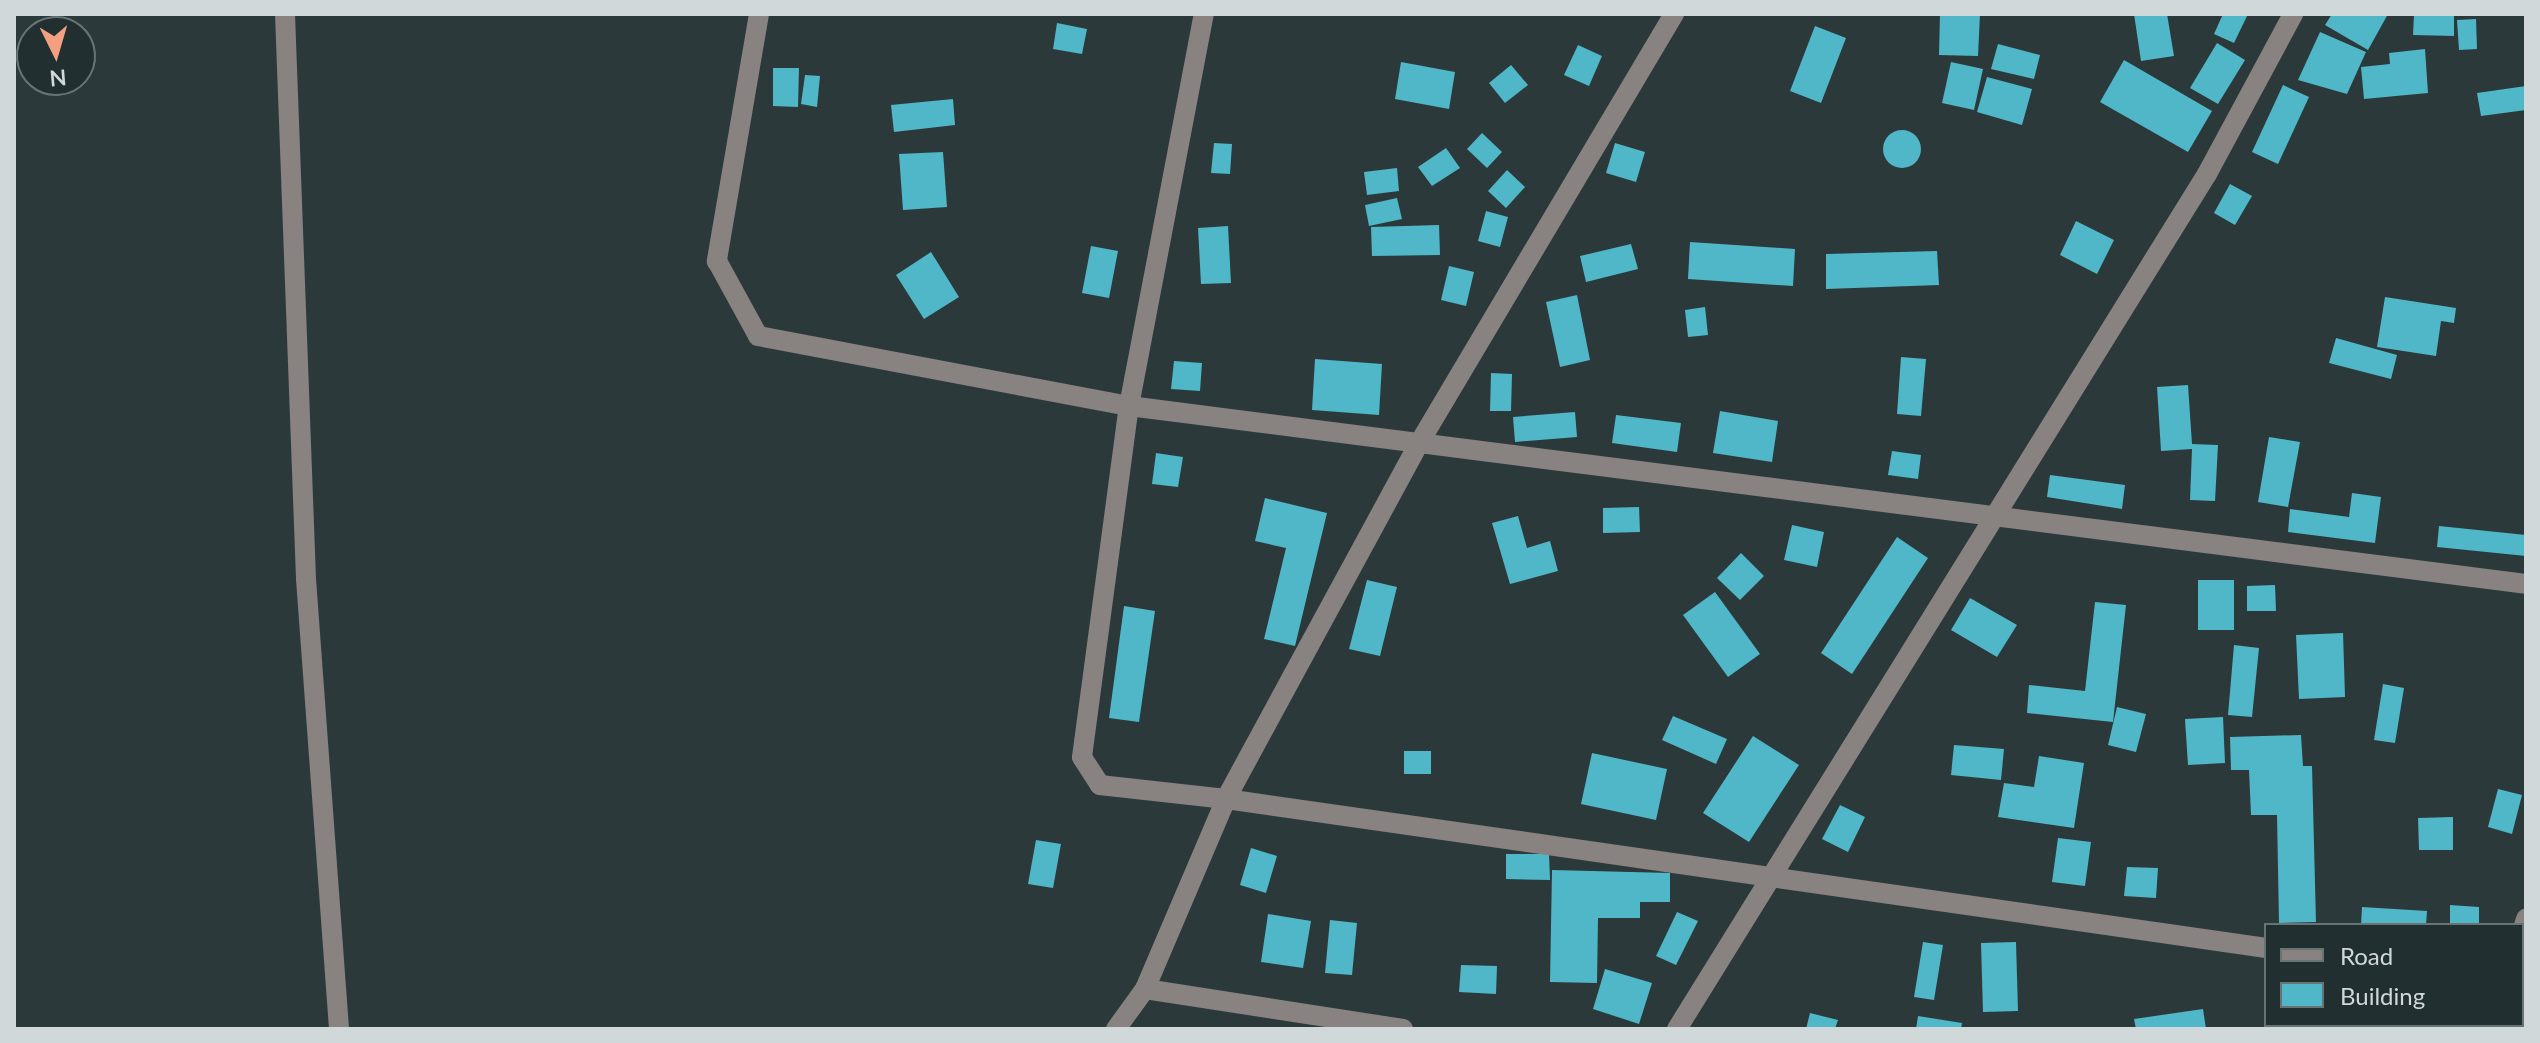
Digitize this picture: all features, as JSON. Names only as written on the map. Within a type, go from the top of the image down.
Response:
[{"type":"street","points":[[285,14],[306,579],[339,1029]]},
{"type":"street","points":[[759,14],[717,261],[758,336],[1129,406],[1996,519],[2526,584]]},
{"type":"street","points":[[1204,14],[1129,406],[1082,757],[1100,785],[1226,799],[1769,883],[2264,948]]},
{"type":"street","points":[[1116,1029],[1145,989],[1226,799],[1418,445],[1674,14]]},
{"type":"street","points":[[1677,1029],[1996,519],[2207,174],[2293,14]]},
{"type":"street","points":[[1145,989],[1403,1029]]},
{"type":"building","points":[[1940,14],[1980,14],[1978,56],[1939,55]]},
{"type":"building","points":[[2134,14],[2167,14],[2174,56],[2141,61]]},
{"type":"building","points":[[2223,14],[2248,14],[2234,43],[2214,34]]},
{"type":"building","points":[[2332,14],[2388,14],[2368,50],[2325,25]]},
{"type":"building","points":[[2414,14],[2454,14],[2454,36],[2413,35]]},
{"type":"building","points":[[2476,19],[2477,49],[2459,50],[2457,20]]},
{"type":"building","points":[[1057,23],[1087,29],[1082,54],[1053,49]]},
{"type":"building","points":[[1815,26],[1846,38],[1821,103],[1790,91]]},
{"type":"building","points":[[2320,32],[2366,52],[2347,94],[2298,80]]},
{"type":"building","points":[[2217,43],[2245,60],[2218,104],[2190,88]]},
{"type":"building","points":[[1998,44],[2040,55],[2034,79],[1991,69]]},
{"type":"building","points":[[1578,45],[1602,56],[1589,86],[1564,75]]},
{"type":"building","points":[[2425,49],[2428,93],[2364,99],[2361,67],[2390,64],[2389,53]]},
{"type":"building","points":[[2124,60],[2212,111],[2188,152],[2100,102]]},
{"type":"building","points":[[1401,62],[1455,72],[1449,109],[1395,99]]},
{"type":"building","points":[[1951,62],[1983,69],[1974,110],[1942,103]]},
{"type":"building","points":[[1511,65],[1528,85],[1505,103],[1489,83]]},
{"type":"building","points":[[773,68],[799,68],[798,107],[773,106]]},
{"type":"building","points":[[805,75],[820,76],[817,107],[801,104]]},
{"type":"building","points":[[1987,77],[2032,89],[2022,125],[1977,112]]},
{"type":"building","points":[[2283,85],[2309,97],[2278,164],[2252,152]]},
{"type":"building","points":[[2526,86],[2526,110],[2481,116],[2477,93]]},
{"type":"building","points":[[953,99],[955,125],[894,132],[891,105]]},
{"type":"building","points":[[1902,130],[1915,136],[1921,149],[1915,162],[1902,168],[1889,162],[1883,149],[1889,136]]},
{"type":"building","points":[[1482,133],[1502,152],[1487,168],[1467,149]]},
{"type":"building","points":[[1214,143],[1232,144],[1230,174],[1211,173]]},
{"type":"building","points":[[1615,143],[1645,152],[1636,182],[1606,173]]},
{"type":"building","points":[[1446,148],[1460,168],[1432,186],[1418,167]]},
{"type":"building","points":[[943,152],[947,207],[903,210],[899,154]]},
{"type":"building","points":[[1397,168],[1399,191],[1367,195],[1364,172]]},
{"type":"building","points":[[1507,170],[1525,187],[1506,208],[1488,191]]},
{"type":"building","points":[[2230,184],[2252,196],[2235,225],[2214,213]]},
{"type":"building","points":[[1397,198],[1402,219],[1369,226],[1365,205]]},
{"type":"building","points":[[1486,211],[1508,217],[1500,247],[1478,241]]},
{"type":"building","points":[[2076,221],[2114,240],[2097,274],[2060,255]]},
{"type":"building","points":[[1439,225],[1440,255],[1372,256],[1371,227]]},
{"type":"building","points":[[1228,226],[1231,283],[1201,284],[1198,228]]},
{"type":"building","points":[[1690,242],[1795,249],[1793,286],[1688,279]]},
{"type":"building","points":[[1631,244],[1638,269],[1586,282],[1580,256]]},
{"type":"building","points":[[1091,246],[1118,251],[1109,298],[1082,293]]},
{"type":"building","points":[[1937,251],[1939,285],[1826,289],[1826,254]]},
{"type":"building","points":[[931,252],[959,297],[924,319],[896,275]]},
{"type":"building","points":[[1449,266],[1474,272],[1466,306],[1441,300]]},
{"type":"building","points":[[1577,295],[1590,360],[1560,367],[1546,302]]},
{"type":"building","points":[[2385,297],[2456,308],[2454,323],[2441,321],[2436,356],[2377,347]]},
{"type":"building","points":[[1705,307],[1708,335],[1688,337],[1685,310]]},
{"type":"building","points":[[2336,338],[2397,355],[2391,379],[2329,363]]},
{"type":"building","points":[[1901,357],[1926,359],[1921,416],[1897,414]]},
{"type":"building","points":[[1315,359],[1382,364],[1379,415],[1312,410]]},
{"type":"building","points":[[1174,361],[1202,363],[1200,391],[1171,389]]},
{"type":"building","points":[[1491,373],[1512,374],[1511,411],[1490,411]]},
{"type":"building","points":[[2188,385],[2192,444],[2218,445],[2215,501],[2190,500],[2192,449],[2161,451],[2157,387]]},
{"type":"building","points":[[1720,411],[1778,421],[1772,462],[1713,453]]},
{"type":"building","points":[[1575,412],[1577,437],[1515,442],[1513,417]]},
{"type":"building","points":[[1616,415],[1681,423],[1677,452],[1612,443]]},
{"type":"building","points":[[2269,437],[2300,442],[2288,507],[2258,502]]},
{"type":"building","points":[[1892,451],[1921,455],[1918,479],[1888,475]]},
{"type":"building","points":[[1156,453],[1183,457],[1178,487],[1152,484]]},
{"type":"building","points":[[2050,475],[2125,485],[2122,509],[2047,497]]},
{"type":"building","points":[[2352,493],[2381,497],[2375,543],[2288,532],[2290,509],[2349,517]]},
{"type":"building","points":[[1265,498],[1327,513],[1295,646],[1264,639],[1286,548],[1255,541]]},
{"type":"building","points":[[1639,507],[1640,532],[1603,533],[1603,508]]},
{"type":"building","points":[[1518,516],[1527,548],[1550,541],[1558,571],[1510,584],[1492,523]]},
{"type":"building","points":[[1792,525],[1824,532],[1817,567],[1784,560]]},
{"type":"building","points":[[2439,526],[2526,535],[2526,556],[2437,547]]},
{"type":"building","points":[[1897,537],[1928,558],[1852,674],[1821,653]]},
{"type":"building","points":[[1741,553],[1764,576],[1740,600],[1717,578]]},
{"type":"building","points":[[1367,580],[1397,587],[1380,656],[1349,649]]},
{"type":"building","points":[[2198,580],[2234,580],[2234,630],[2198,630]]},
{"type":"building","points":[[2275,585],[2276,611],[2247,611],[2247,586]]},
{"type":"building","points":[[1715,592],[1760,654],[1728,677],[1683,615]]},
{"type":"building","points":[[1970,598],[2017,625],[1997,657],[1951,630]]},
{"type":"building","points":[[2095,602],[2126,605],[2113,722],[2027,713],[2029,685],[2085,691]]},
{"type":"building","points":[[1124,606],[1155,611],[1139,722],[1109,718]]},
{"type":"building","points":[[2343,633],[2345,697],[2299,699],[2296,635]]},
{"type":"building","points":[[2234,645],[2259,648],[2252,717],[2228,715]]},
{"type":"building","points":[[2383,684],[2404,688],[2395,743],[2374,740]]},
{"type":"building","points":[[2117,707],[2146,714],[2136,752],[2108,745]]},
{"type":"building","points":[[1673,716],[1727,739],[1716,764],[1662,740]]},
{"type":"building","points":[[2223,717],[2225,763],[2188,765],[2185,719]]},
{"type":"building","points":[[2301,735],[2303,766],[2312,766],[2316,922],[2279,923],[2277,815],[2251,815],[2249,770],[2231,770],[2230,737]]},
{"type":"building","points":[[1753,736],[1799,765],[1749,842],[1703,813]]},
{"type":"building","points":[[1954,745],[2004,749],[2001,780],[1951,775]]},
{"type":"building","points":[[1404,751],[1431,751],[1431,774],[1404,774]]},
{"type":"building","points":[[1592,753],[1667,769],[1656,820],[1581,804]]},
{"type":"building","points":[[2039,756],[2084,763],[2074,828],[1998,817],[2004,783],[2034,787]]},
{"type":"building","points":[[2498,789],[2522,795],[2512,834],[2488,827]]},
{"type":"building","points":[[1840,805],[1865,817],[1848,852],[1822,839]]},
{"type":"building","points":[[2453,817],[2453,850],[2419,850],[2418,818]]},
{"type":"building","points":[[2058,838],[2091,842],[2085,886],[2052,882]]},
{"type":"building","points":[[1036,840],[1061,844],[1053,888],[1028,884]]},
{"type":"building","points":[[1251,848],[1277,856],[1266,893],[1240,885]]},
{"type":"building","points":[[1506,854],[1549,854],[1550,880],[1506,879]]},
{"type":"building","points":[[2127,867],[2158,868],[2156,898],[2124,896]]},
{"type":"building","points":[[1552,870],[1670,873],[1670,902],[1640,902],[1640,918],[1598,918],[1597,983],[1550,982]]},
{"type":"building","points":[[2450,905],[2479,907],[2479,923],[2450,923]]},
{"type":"building","points":[[2362,907],[2427,911],[2426,923],[2361,923]]},
{"type":"building","points":[[1677,912],[1698,921],[1676,965],[1656,956]]},
{"type":"building","points":[[1268,914],[1311,921],[1303,968],[1261,962]]},
{"type":"building","points":[[1330,920],[1357,923],[1352,975],[1325,973]]},
{"type":"building","points":[[1923,942],[1943,945],[1934,1000],[1914,997]]},
{"type":"building","points":[[2016,942],[2018,1011],[1983,1012],[1981,943]]},
{"type":"building","points":[[1461,965],[1497,966],[1496,994],[1459,992]]},
{"type":"building","points":[[1605,969],[1652,983],[1639,1024],[1593,1009]]},
{"type":"building","points":[[2203,1009],[2206,1029],[2136,1029],[2134,1019]]},
{"type":"building","points":[[1810,1013],[1838,1020],[1835,1029],[1806,1029]]},
{"type":"building","points":[[1918,1016],[1962,1023],[1961,1029],[1916,1029]]}]
